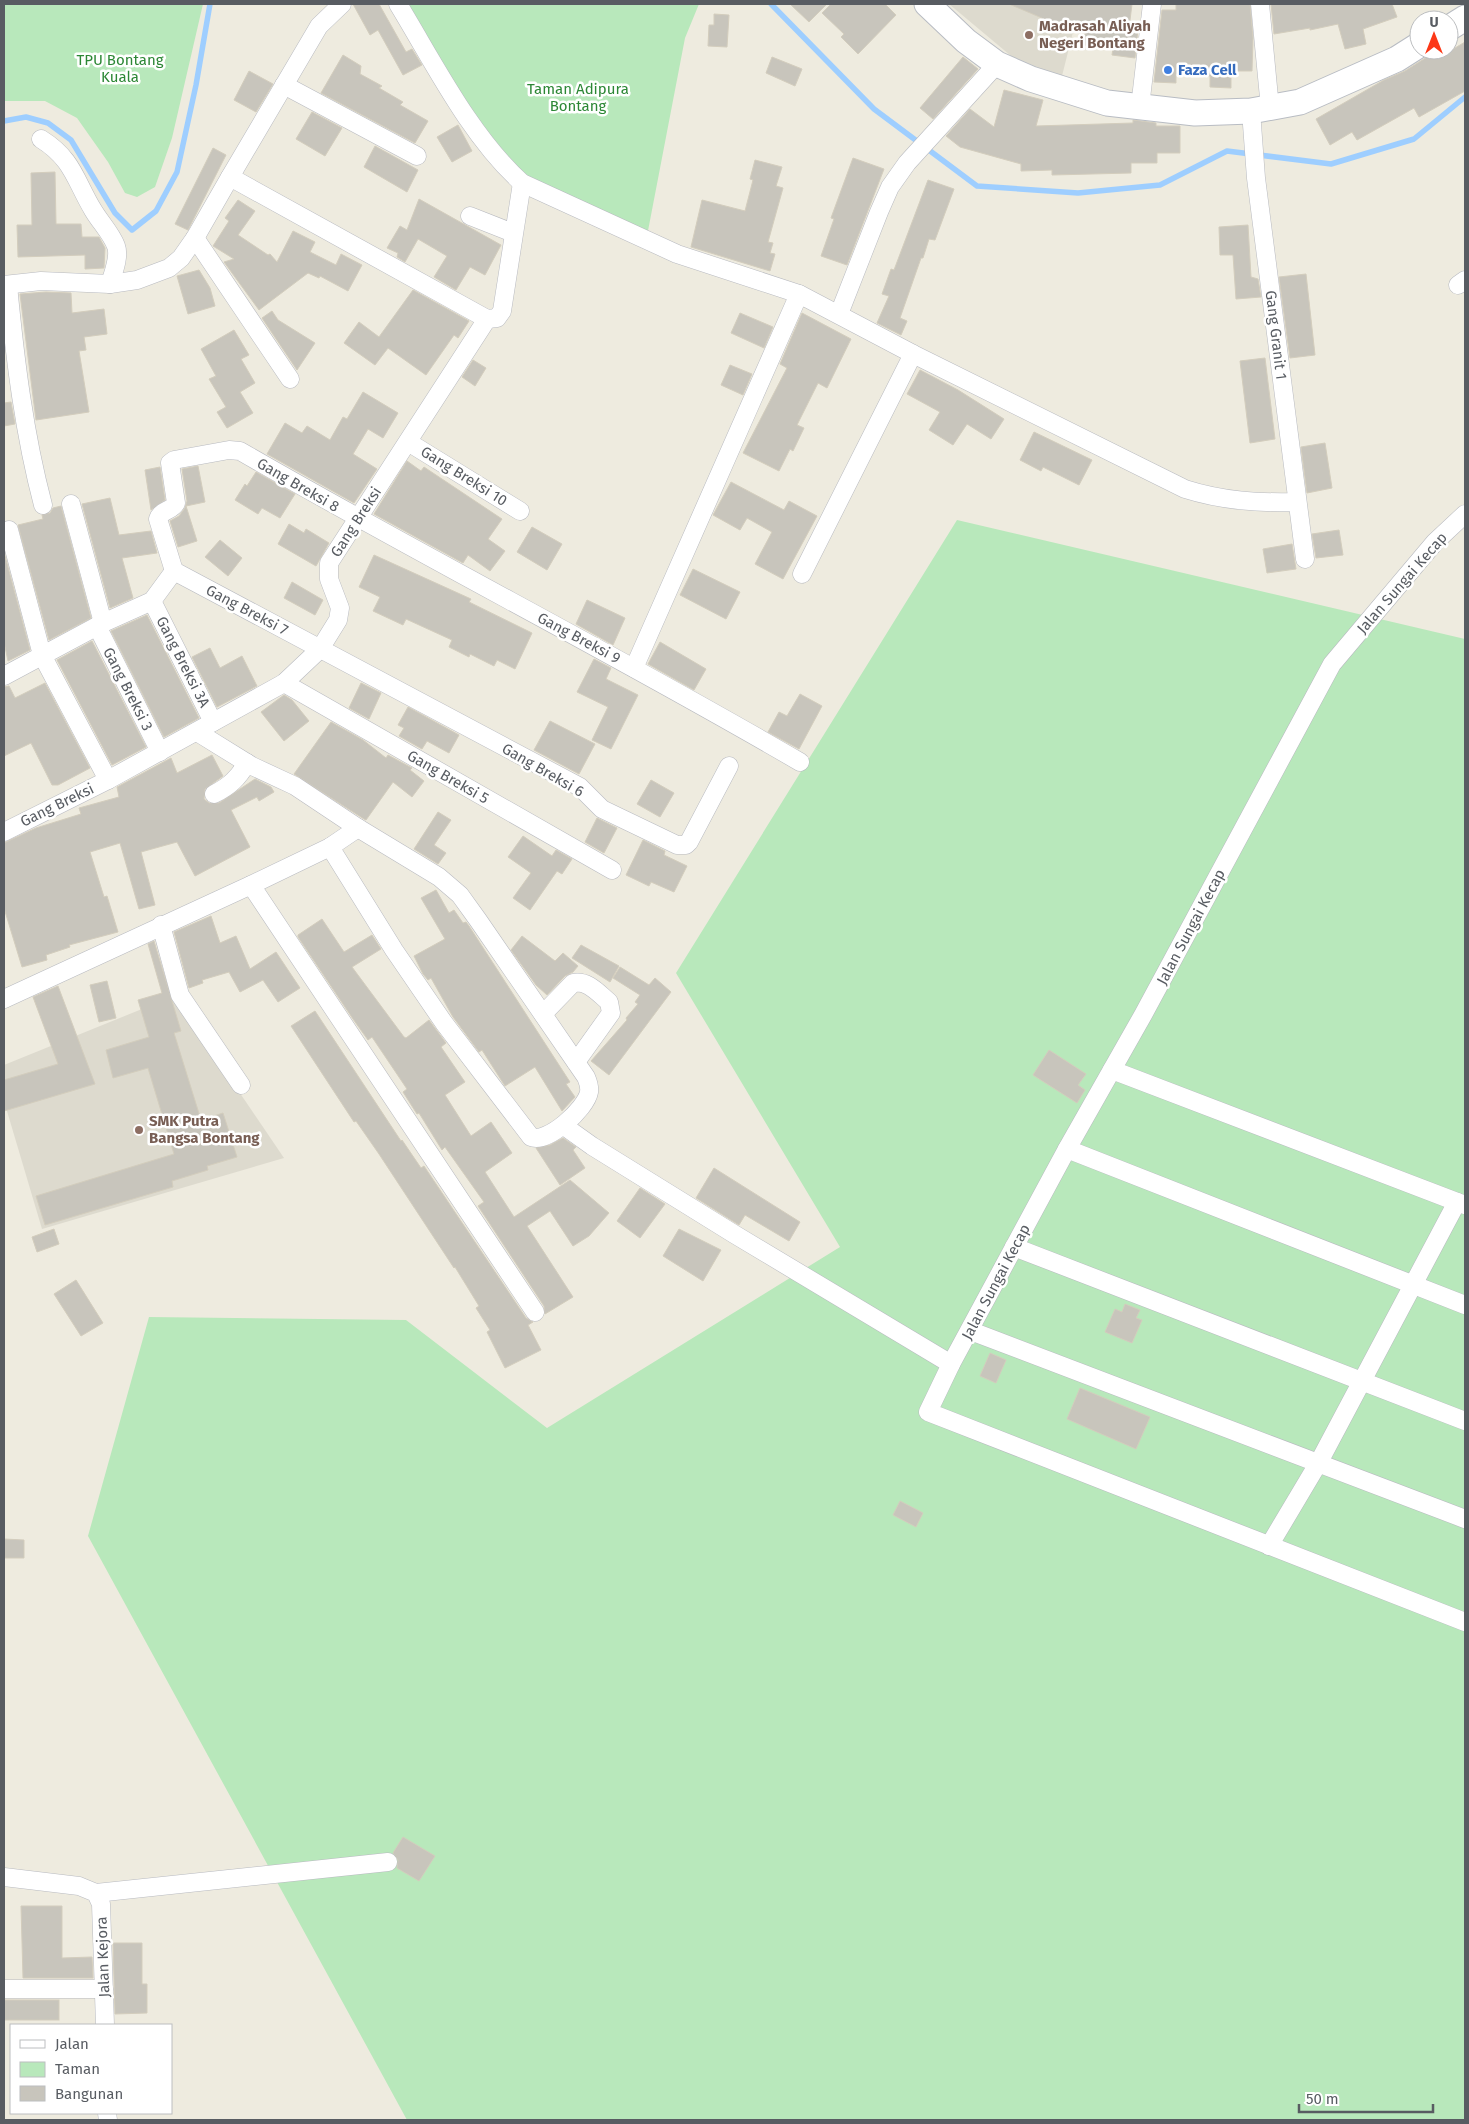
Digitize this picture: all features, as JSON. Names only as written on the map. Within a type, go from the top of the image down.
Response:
[{"type":"street","points":[[43,505],[30,458],[10,364],[6,285],[41,282],[110,284],[138,280],[169,268],[181,258],[196,238],[319,26],[342,4]]},
{"type":"street","points":[[398,4],[472,123],[511,173],[522,183],[677,254],[799,294],[914,354],[1185,489],[1209,497],[1234,501],[1296,502]]},
{"type":"street","points":[[927,4],[966,41],[996,64],[1031,79],[1107,103],[1195,113],[1260,110],[1300,102],[1332,89],[1409,51]]},
{"type":"street","points":[[1140,107],[1152,4]]},
{"type":"street","name":"Gang Granit 1","points":[[1260,4],[1260,110],[1254,136],[1256,178],[1296,502],[1305,559]]},
{"type":"street","points":[[839,314],[878,212],[890,187],[907,163],[938,131],[996,64]]},
{"type":"street","points":[[284,85],[418,156]]},
{"type":"street","points":[[41,139],[53,146],[66,159],[92,208],[117,247],[117,259],[110,284]]},
{"type":"street","points":[[230,177],[487,319]]},
{"type":"street","name":"Gang Breksi","points":[[4,832],[108,780],[284,683],[320,649],[338,620],[340,608],[329,580],[329,563],[487,319],[497,318],[502,311],[522,183]]},
{"type":"street","points":[[470,216],[513,233]]},
{"type":"street","points":[[196,238],[290,379]]},
{"type":"street","points":[[634,668],[799,294]]},
{"type":"street","points":[[802,574],[914,354]]},
{"type":"street","name":"Gang Breksi 10","points":[[408,442],[520,511]]},
{"type":"street","name":"Gang Breksi 8","points":[[174,570],[158,520],[162,514],[174,507],[176,503],[170,463],[174,460],[229,450],[240,451],[357,519]]},
{"type":"street","name":"Gang Breksi 3","points":[[71,504],[100,625],[160,752]]},
{"type":"street","name":"Jalan Sungai Kecap","points":[[1269,1546],[928,1412],[951,1364],[1014,1247],[1332,664],[1435,542],[1465,514]]},
{"type":"street","name":"Gang Breksi 9","points":[[357,519],[634,668],[800,762]]},
{"type":"street","points":[[9,530],[42,655],[108,780]]},
{"type":"street","points":[[4,676],[100,625],[152,601],[174,570]]},
{"type":"street","name":"Gang Breksi 7","points":[[174,570],[320,649]]},
{"type":"street","name":"Gang Breksi 3A","points":[[152,601],[213,722]]},
{"type":"street","name":"Gang Breksi 6","points":[[320,649],[580,787],[602,809],[676,845],[686,845],[689,842],[729,766]]},
{"type":"street","name":"Gang Breksi 5","points":[[284,683],[612,870]]},
{"type":"street","points":[[197,732],[248,763],[295,786],[358,828],[439,877],[460,895],[586,1077],[590,1086],[589,1094],[584,1104],[564,1126],[539,1139],[531,1137],[444,1023],[394,950],[330,847]]},
{"type":"street","points":[[214,794],[232,783],[248,763]]},
{"type":"street","points":[[4,999],[330,847],[358,828]]},
{"type":"street","points":[[251,885],[535,1312]]},
{"type":"street","points":[[161,925],[180,995],[241,1085]]},
{"type":"street","points":[[543,1014],[573,982],[585,982],[609,1002],[611,1013],[576,1062]]},
{"type":"street","points":[[1112,1070],[1461,1203],[1319,1462],[1269,1546],[1465,1622]]},
{"type":"street","points":[[564,1126],[592,1146],[734,1234],[951,1364]]},
{"type":"street","points":[[1067,1149],[1465,1305]]},
{"type":"street","points":[[1014,1247],[1465,1421]]},
{"type":"street","points":[[970,1331],[1465,1519]]},
{"type":"street","points":[[4,1877],[79,1886],[96,1893],[388,1862]]},
{"type":"street","name":"Jalan Kejora","points":[[96,1893],[101,1904],[105,2024]]},
{"type":"street","points":[[4,1988],[104,1989]]},
{"type":"shaded area","name":"Madrasah Aliyah Negeri Bontang","points":[[949,4],[1080,4],[1061,80],[1022,65]]},
{"type":"shaded area","name":"SMK Putra Bangsa Bontang","points":[[174,996],[284,1158],[42,1229],[4,1101],[4,1065]]},
{"type":"green space","name":"TPU Bontang Kuala","points":[[4,4],[203,4],[172,138],[155,187],[137,197],[125,193],[108,162],[77,118],[45,101],[4,101]]},
{"type":"green space","name":"Taman Adipura Bontang","points":[[406,4],[699,4],[685,38],[647,236],[512,170],[470,112]]},
{"type":"green space","points":[[957,520],[1465,639],[1465,2120],[407,2120],[88,1536],[149,1317],[406,1320],[547,1428],[840,1247],[676,973]]},
{"type":"building","points":[[353,4],[379,4],[406,52],[412,49],[422,65],[403,75],[378,30],[370,35]]},
{"type":"building","points":[[790,4],[827,4],[809,22]]},
{"type":"building","points":[[831,4],[885,4],[896,15],[858,54],[841,37],[844,34],[822,13]]},
{"type":"building","points":[[1009,4],[1132,4],[1129,28],[1138,29],[1135,58],[1112,55],[1113,48],[1084,45],[1085,32],[1042,20],[1042,18]]},
{"type":"building","points":[[1176,4],[1250,4],[1253,38],[1252,71],[1231,71],[1231,88],[1210,87],[1210,76],[1176,74],[1176,83],[1154,82],[1162,10],[1176,10]]},
{"type":"building","points":[[1271,4],[1392,4],[1397,17],[1363,29],[1366,44],[1345,49],[1338,24],[1310,30],[1310,28],[1274,34]]},
{"type":"building","points":[[714,14],[729,15],[727,47],[708,46],[709,25],[714,25]]},
{"type":"building","points":[[1465,42],[1465,91],[1419,117],[1414,108],[1357,140],[1352,132],[1330,145],[1316,119],[1422,60],[1459,60],[1459,46]]},
{"type":"building","points":[[343,55],[361,66],[360,74],[382,86],[379,88],[403,102],[400,105],[428,121],[415,143],[321,93]]},
{"type":"building","points":[[772,57],[802,69],[795,86],[766,73]]},
{"type":"building","points":[[963,57],[978,69],[933,119],[920,108]]},
{"type":"building","points":[[249,71],[273,84],[256,112],[234,100]]},
{"type":"building","points":[[1004,90],[1043,100],[1036,126],[1133,123],[1133,120],[1156,123],[1156,126],[1180,126],[1180,153],[1157,153],[1157,163],[1131,163],[1131,173],[1052,175],[1052,170],[1021,171],[1021,164],[960,147],[946,136],[970,109],[994,127]]},
{"type":"building","points":[[312,112],[342,128],[325,156],[296,139]]},
{"type":"building","points":[[458,125],[472,151],[452,162],[437,137]]},
{"type":"building","points":[[375,146],[418,170],[407,192],[364,167]]},
{"type":"building","points":[[213,148],[226,155],[188,230],[175,224]]},
{"type":"building","points":[[853,158],[884,169],[847,265],[821,256],[834,219],[831,218]]},
{"type":"building","points":[[755,160],[782,167],[776,186],[783,188],[768,242],[773,243],[770,253],[775,254],[770,271],[691,247],[702,200],[745,211],[753,180],[750,179]]},
{"type":"building","points":[[55,172],[56,224],[81,224],[82,237],[99,237],[105,248],[104,268],[85,269],[85,255],[18,257],[17,225],[32,225],[31,173]]},
{"type":"building","points":[[928,180],[954,189],[935,240],[929,239],[923,258],[921,258],[900,318],[907,321],[901,335],[877,323],[889,296],[882,294],[891,269],[894,270]]},
{"type":"building","points":[[419,199],[501,245],[485,275],[470,267],[456,290],[434,277],[447,256],[418,239],[405,262],[397,257],[398,253],[387,248],[400,226],[407,230]]},
{"type":"building","points":[[238,200],[255,211],[238,235],[268,255],[270,254],[277,262],[293,231],[315,242],[310,252],[336,265],[341,254],[362,265],[348,291],[320,276],[319,278],[308,273],[259,310],[224,262],[234,259],[213,246],[229,221],[225,218]]},
{"type":"building","points":[[1248,225],[1251,277],[1258,279],[1261,297],[1236,299],[1233,255],[1220,255],[1219,227]]},
{"type":"building","points":[[199,270],[210,288],[215,306],[188,314],[177,276]]},
{"type":"building","points":[[1306,274],[1315,355],[1290,358],[1279,277]]},
{"type":"building","points":[[413,290],[469,321],[458,338],[454,335],[426,375],[388,348],[375,365],[344,343],[359,322],[379,337]]},
{"type":"building","points":[[71,293],[72,313],[104,309],[107,334],[84,337],[86,350],[79,351],[89,412],[36,420],[20,294]]},
{"type":"building","points":[[272,311],[278,320],[315,343],[297,370],[262,318]]},
{"type":"building","points":[[740,313],[773,327],[764,348],[731,333]]},
{"type":"building","points":[[802,313],[851,339],[827,388],[818,383],[797,425],[804,428],[793,451],[790,449],[779,471],[743,453],[787,368],[780,364]]},
{"type":"building","points":[[234,330],[249,355],[241,359],[255,383],[240,392],[253,413],[227,428],[217,412],[226,407],[209,379],[216,376],[201,349]]},
{"type":"building","points":[[1265,358],[1275,439],[1250,443],[1240,361]]},
{"type":"building","points":[[473,360],[486,368],[475,386],[462,377]]},
{"type":"building","points":[[730,365],[752,374],[743,395],[721,385]]},
{"type":"building","points":[[920,370],[958,390],[1004,419],[991,439],[967,424],[953,445],[929,430],[940,412],[907,394]]},
{"type":"building","points":[[363,392],[398,413],[383,438],[368,429],[353,454],[377,469],[354,503],[267,454],[285,423],[302,433],[307,426],[330,440],[343,417],[347,419]]},
{"type":"building","points":[[11,402],[15,424],[4,426],[4,403]]},
{"type":"building","points":[[1034,432],[1092,460],[1079,485],[1043,467],[1041,471],[1020,460]]},
{"type":"building","points":[[1325,443],[1332,488],[1307,493],[1301,447]]},
{"type":"building","points":[[407,461],[421,471],[424,467],[502,519],[488,539],[505,551],[490,571],[468,555],[463,563],[374,514]]},
{"type":"building","points":[[198,466],[205,502],[186,506],[197,541],[178,547],[170,521],[179,516],[185,508],[187,501],[182,469]]},
{"type":"building","points":[[160,467],[165,500],[151,510],[145,470]]},
{"type":"building","points":[[256,472],[295,494],[280,518],[262,508],[258,514],[235,500],[245,484],[247,486]]},
{"type":"building","points":[[731,482],[784,510],[789,501],[817,516],[783,579],[755,564],[772,532],[747,518],[740,530],[713,515]]},
{"type":"building","points":[[110,498],[119,535],[151,531],[157,553],[122,558],[133,598],[110,608],[82,504]]},
{"type":"building","points":[[61,506],[91,618],[49,640],[18,525],[43,519],[42,515],[50,513],[53,508]]},
{"type":"building","points":[[289,524],[304,533],[306,529],[329,543],[316,566],[278,544]]},
{"type":"building","points":[[532,527],[562,544],[547,570],[517,552]]},
{"type":"building","points":[[1339,530],[1343,555],[1316,558],[1312,534]]},
{"type":"building","points":[[220,540],[242,558],[228,576],[205,557]]},
{"type":"building","points":[[1292,544],[1296,569],[1267,573],[1263,549]]},
{"type":"building","points":[[4,552],[30,650],[8,661],[4,642]]},
{"type":"building","points":[[374,555],[471,599],[469,602],[532,633],[515,669],[497,660],[494,666],[470,654],[469,657],[449,647],[452,640],[406,619],[403,625],[373,611],[380,597],[359,587]]},
{"type":"building","points":[[693,569],[740,592],[726,619],[680,595]]},
{"type":"building","points":[[292,582],[323,600],[315,615],[284,598]]},
{"type":"building","points":[[587,600],[625,618],[613,645],[576,624]]},
{"type":"building","points":[[147,615],[199,718],[164,737],[111,631]]},
{"type":"building","points":[[92,641],[146,747],[112,765],[57,660]]},
{"type":"building","points":[[660,642],[706,669],[694,690],[648,664]]},
{"type":"building","points":[[210,648],[220,668],[242,656],[257,686],[217,707],[192,657]]},
{"type":"building","points":[[594,659],[611,668],[606,679],[638,695],[611,749],[592,740],[608,707],[577,692]]},
{"type":"building","points":[[45,683],[90,768],[58,785],[52,785],[31,743],[4,756],[4,687],[9,686],[15,698]]},
{"type":"building","points":[[361,683],[381,693],[369,719],[349,708]]},
{"type":"building","points":[[800,694],[822,706],[799,749],[768,732],[779,712],[787,716]]},
{"type":"building","points":[[284,695],[292,700],[309,721],[284,741],[261,712]]},
{"type":"building","points":[[408,707],[459,735],[449,753],[427,741],[422,749],[399,736],[404,728],[398,725]]},
{"type":"building","points":[[550,721],[595,744],[579,774],[534,750]]},
{"type":"building","points":[[331,722],[363,740],[386,758],[388,755],[412,768],[410,770],[424,781],[412,797],[393,782],[366,820],[294,774]]},
{"type":"building","points":[[212,755],[223,776],[205,789],[204,799],[209,803],[219,803],[255,779],[271,787],[274,792],[259,801],[257,797],[231,810],[250,847],[195,876],[177,842],[141,852],[155,905],[139,909],[120,843],[90,852],[104,897],[107,896],[118,932],[69,945],[70,947],[46,955],[47,960],[22,967],[4,908],[4,843],[36,828],[81,814],[79,808],[119,797],[117,787],[171,758],[177,773]]},
{"type":"building","points":[[651,780],[674,793],[660,817],[637,804]]},
{"type":"building","points":[[438,812],[451,820],[434,845],[446,853],[438,864],[414,849]]},
{"type":"building","points":[[597,818],[617,828],[604,853],[585,842]]},
{"type":"building","points":[[523,836],[552,856],[556,850],[572,859],[562,874],[557,871],[530,910],[513,898],[531,873],[508,857]]},
{"type":"building","points":[[643,840],[665,851],[664,855],[687,866],[674,892],[651,882],[649,886],[626,875]]},
{"type":"building","points":[[436,890],[449,913],[454,910],[463,923],[466,922],[469,926],[570,1082],[566,1084],[575,1097],[562,1111],[535,1067],[505,1086],[482,1050],[479,1052],[453,1017],[431,978],[428,980],[423,974],[414,956],[445,939],[421,898]]},
{"type":"building","points":[[211,916],[220,943],[236,936],[250,969],[276,952],[300,988],[278,1002],[263,980],[240,992],[229,972],[202,980],[203,983],[189,988],[174,932]]},
{"type":"building","points":[[322,919],[344,952],[372,935],[381,949],[352,967],[404,1037],[406,1038],[429,1020],[446,1043],[441,1047],[465,1082],[445,1095],[471,1136],[491,1122],[512,1153],[485,1172],[514,1217],[570,1180],[609,1213],[589,1236],[573,1246],[550,1211],[527,1226],[573,1297],[545,1314],[544,1306],[478,1206],[484,1202],[445,1147],[442,1150],[419,1113],[417,1114],[403,1092],[407,1089],[372,1037],[368,1040],[298,937],[298,935]]},
{"type":"building","points":[[522,936],[555,961],[563,953],[578,966],[573,972],[565,976],[547,995],[536,985],[511,950]]},
{"type":"building","points":[[154,941],[181,1031],[174,1033],[201,1120],[223,1113],[237,1157],[207,1166],[208,1170],[172,1181],[173,1187],[45,1225],[36,1196],[174,1154],[148,1068],[113,1078],[106,1050],[149,1037],[138,1000],[162,993],[148,944]]},
{"type":"building","points":[[581,945],[619,966],[610,982],[572,958]]},
{"type":"building","points":[[620,967],[649,985],[655,978],[671,992],[609,1075],[591,1061],[627,1020],[626,1018],[638,1004],[635,1002],[640,995],[613,978]]},
{"type":"building","points":[[107,981],[116,1018],[99,1022],[90,985]]},
{"type":"building","points":[[58,986],[95,1084],[4,1111],[4,1080],[58,1064],[33,997]]},
{"type":"building","points":[[315,1011],[401,1141],[421,1168],[424,1166],[526,1318],[533,1322],[528,1325],[541,1350],[505,1368],[487,1332],[490,1330],[476,1308],[479,1306],[455,1267],[379,1154],[356,1121],[354,1122],[291,1026]]},
{"type":"building","points":[[1049,1050],[1086,1074],[1078,1085],[1085,1090],[1077,1103],[1033,1075]]},
{"type":"building","points":[[563,1138],[576,1147],[573,1150],[585,1168],[560,1185],[536,1148],[550,1145]]},
{"type":"building","points":[[714,1168],[800,1222],[789,1241],[745,1215],[739,1225],[696,1198]]},
{"type":"building","points":[[640,1188],[665,1204],[640,1238],[617,1221]]},
{"type":"building","points":[[54,1229],[59,1244],[37,1252],[32,1237]]},
{"type":"building","points":[[679,1229],[721,1250],[703,1281],[663,1256]]},
{"type":"building","points":[[76,1280],[103,1323],[81,1336],[54,1294]]},
{"type":"building","points":[[1125,1304],[1140,1310],[1136,1318],[1142,1320],[1132,1343],[1105,1332],[1115,1309],[1122,1312]]},
{"type":"building","points":[[990,1353],[1006,1360],[996,1383],[980,1376]]},
{"type":"building","points":[[1080,1388],[1150,1417],[1136,1449],[1067,1419]]},
{"type":"building","points":[[900,1501],[923,1513],[916,1527],[893,1515]]},
{"type":"building","points":[[4,1539],[24,1540],[24,1558],[4,1558]]},
{"type":"building","points":[[403,1837],[435,1856],[419,1881],[397,1868],[398,1860],[393,1853]]},
{"type":"building","points":[[21,1906],[62,1906],[62,1958],[92,1957],[93,1978],[23,1978]]},
{"type":"building","points":[[113,1943],[142,1943],[142,1984],[147,1984],[147,2013],[115,2014]]},
{"type":"building","points":[[4,2000],[59,2000],[59,2020],[4,2020]]},
{"type":"waterway","points":[[4,121],[26,117],[48,123],[71,140],[115,213],[132,230],[156,211],[177,172],[196,85],[210,4]]},
{"type":"waterway","points":[[771,4],[874,109],[977,186],[1078,193],[1160,185],[1227,151],[1331,164],[1414,139],[1465,97]]},
{"type":"place","name":"Madrasah Aliyah Negeri Bontang","points":[[1029,35]]},
{"type":"place","name":"Faza Cell","points":[[1168,70]]},
{"type":"place","name":"SMK Putra Bangsa Bontang","points":[[139,1130]]}]
